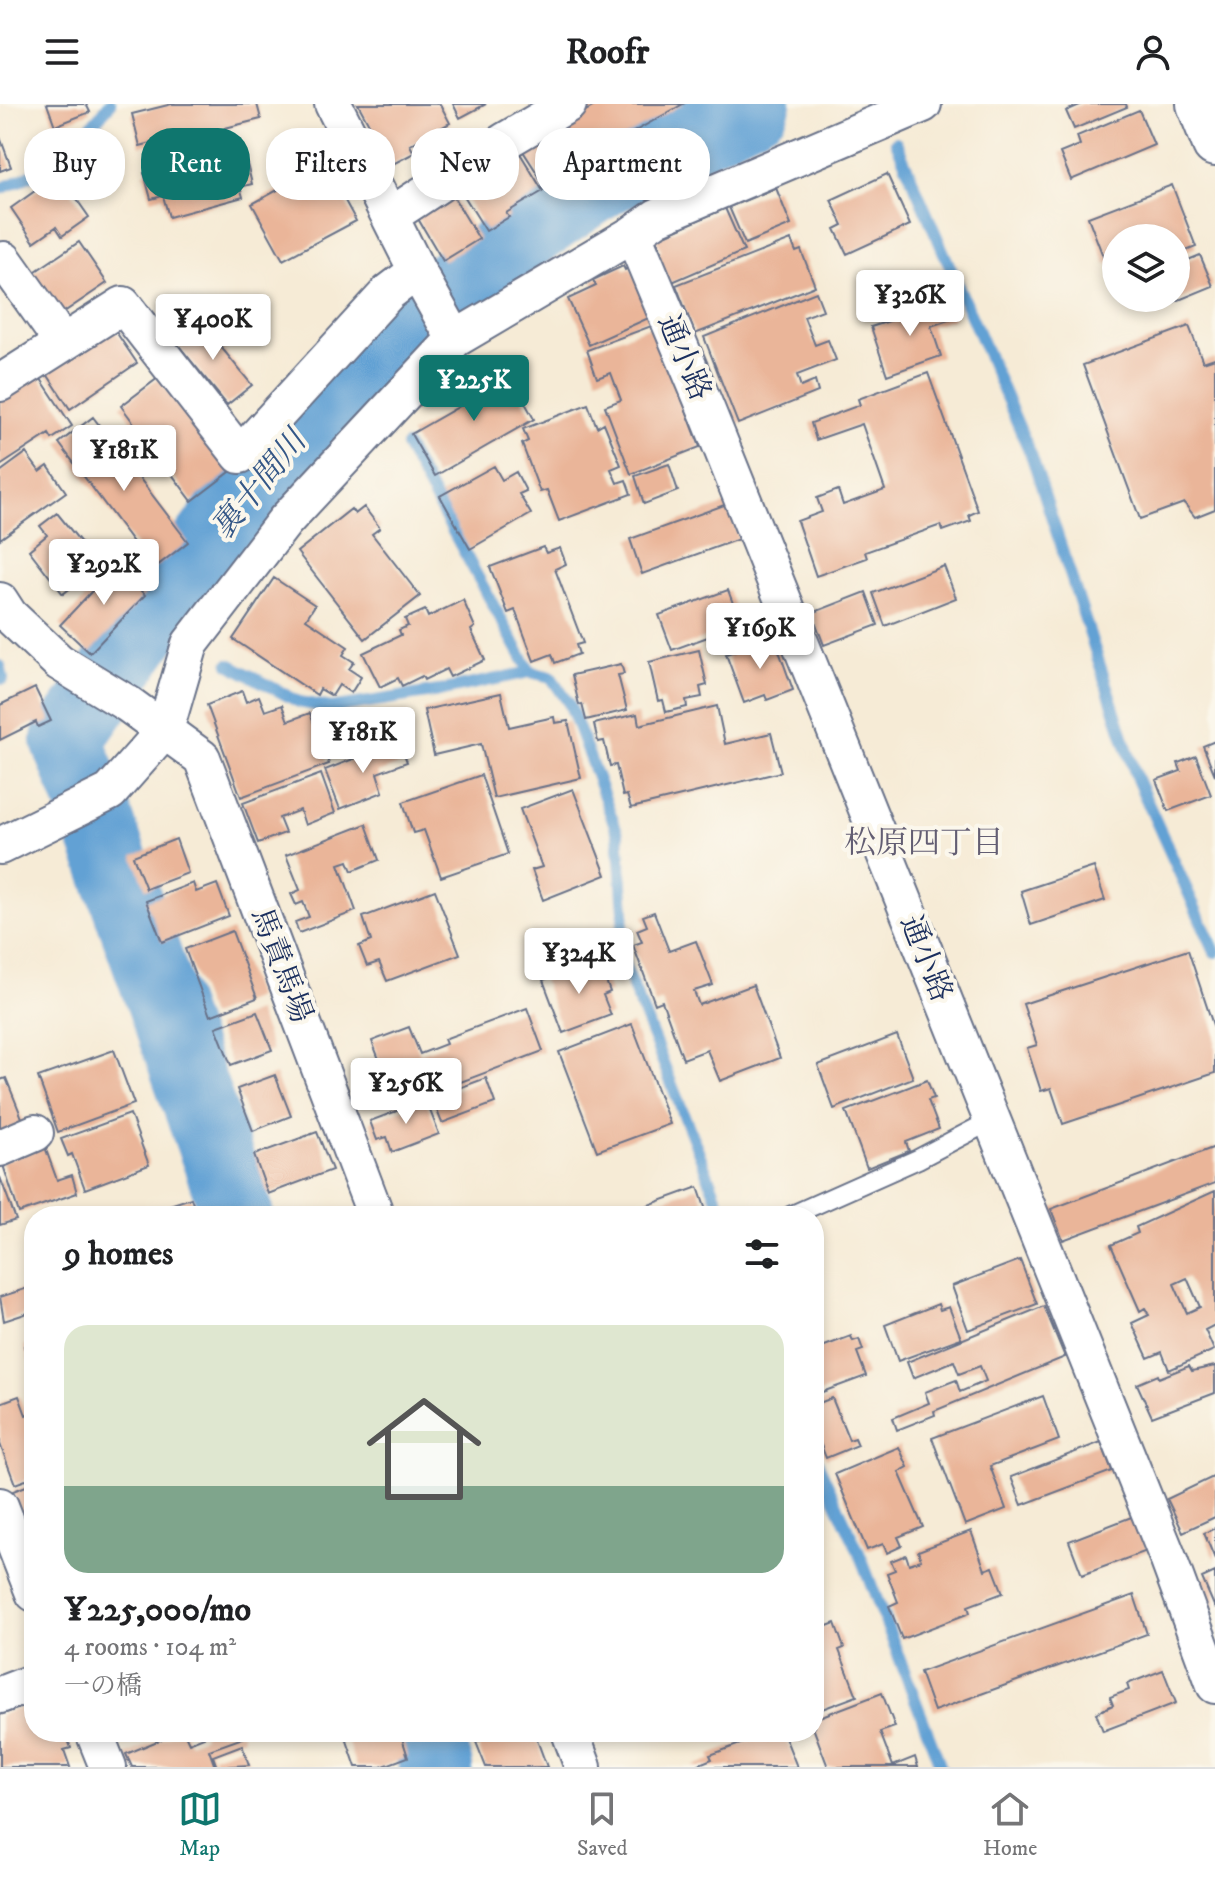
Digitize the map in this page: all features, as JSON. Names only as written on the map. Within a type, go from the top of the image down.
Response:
[{"type":"highway","points":[[1199,104],[1215,144]]},
{"type":"street","points":[[333,104],[451,332]]},
{"type":"street","points":[[390,216],[568,104]]},
{"type":"street","points":[[0,846],[110,792],[165,730],[190,644],[285,521],[451,332],[633,234],[657,217],[923,104]]},
{"type":"street","name":"通小路","points":[[633,234],[1168,1558],[1215,1685]]},
{"type":"street","points":[[4,260],[63,343]]},
{"type":"street","points":[[0,383],[123,305],[240,455],[388,293],[417,271]]},
{"type":"street","name":"馬責馬場","points":[[0,601],[9,615],[59,662],[128,704],[202,758],[372,1206]]},
{"type":"street","points":[[0,1148],[35,1133]]},
{"type":"street","points":[[0,1506],[24,1567]]},
{"type":"street","points":[[0,1695],[24,1686]]},
{"type":"street","points":[[98,1742],[108,1767]]},
{"type":"street","points":[[574,1742],[583,1767]]},
{"type":"lane","points":[[812,1206],[918,1159],[992,1120]]},
{"type":"building","points":[[47,104],[86,104],[90,112],[55,126]]},
{"type":"building","points":[[172,104],[257,104],[261,119],[225,128],[141,128],[140,146],[132,114]]},
{"type":"building","points":[[358,104],[440,104],[450,123],[441,128],[411,128],[411,155],[395,163],[395,128],[371,128]]},
{"type":"building","points":[[453,104],[486,104],[460,118]]},
{"type":"building","points":[[598,104],[683,104],[641,128],[556,128]]},
{"type":"building","points":[[1082,104],[1126,104],[1127,107],[1074,129],[1066,111]]},
{"type":"building","points":[[1139,110],[1154,145],[1071,180],[1060,153],[1080,145],[1077,136]]},
{"type":"building","points":[[0,137],[11,167],[0,171]]},
{"type":"building","points":[[535,140],[535,170],[521,148]]},
{"type":"building","points":[[519,152],[535,178],[535,196],[506,213],[509,217],[486,231],[467,200],[519,200]]},
{"type":"building","points":[[887,174],[910,225],[847,254],[835,229],[843,225],[831,200]]},
{"type":"building","points":[[1172,185],[1187,224],[1102,224],[1102,254],[1088,217]]},
{"type":"building","points":[[776,188],[791,225],[745,244],[729,207]]},
{"type":"building","points":[[266,196],[266,200],[345,200],[356,221],[283,260],[252,204]]},
{"type":"building","points":[[24,199],[77,200],[89,217],[62,236],[56,227],[34,242],[11,208]]},
{"type":"building","points":[[164,200],[232,200],[169,217]]},
{"type":"building","points":[[435,200],[455,200],[479,239],[443,261],[414,212]]},
{"type":"building","points":[[725,208],[744,251],[670,283],[657,253],[662,251],[656,239]]},
{"type":"building","points":[[1190,232],[1196,247],[1190,249]]},
{"type":"building","points":[[791,240],[796,252],[801,250],[815,286],[695,334],[676,285]]},
{"type":"building","points":[[79,242],[107,283],[61,314],[33,273]]},
{"type":"building","points":[[1200,255],[1213,286],[1190,295],[1190,259]]},
{"type":"building","points":[[623,266],[625,270],[631,267],[653,316],[589,345],[568,299],[596,286],[593,280]]},
{"type":"building","points":[[816,292],[823,310],[804,317],[815,345],[828,340],[836,360],[797,375],[801,387],[815,381],[818,392],[738,424],[704,337]]},
{"type":"building","points":[[949,301],[954,318],[931,326],[941,356],[887,375],[871,327]]},
{"type":"building","points":[[199,320],[252,385],[227,405],[174,340]]},
{"type":"building","points":[[654,325],[700,447],[631,474],[605,406],[621,400],[611,373],[597,378],[587,350]]},
{"type":"building","points":[[1189,326],[1203,362],[1215,358],[1215,509],[1195,517],[1184,503],[1140,519],[1083,365]]},
{"type":"building","points":[[114,329],[137,363],[70,409],[47,374]]},
{"type":"building","points":[[506,368],[534,419],[435,476],[411,434],[465,403],[460,394]]},
{"type":"building","points":[[37,373],[72,426],[52,439],[49,434],[0,466],[0,397]]},
{"type":"building","points":[[928,373],[978,511],[969,515],[971,521],[943,531],[941,525],[865,552],[867,558],[816,576],[797,521],[822,512],[817,498],[838,490],[843,505],[885,490],[862,424],[816,440],[811,423],[860,405],[858,399]]},
{"type":"building","points":[[158,378],[230,472],[192,501],[121,406]]},
{"type":"building","points":[[588,404],[597,427],[604,423],[621,465],[611,469],[617,483],[626,480],[631,494],[559,521],[547,490],[540,492],[522,444],[528,441],[523,429]]},
{"type":"building","points":[[93,417],[188,542],[153,569],[59,443]]},
{"type":"building","points":[[26,453],[40,472],[48,466],[66,492],[0,539],[0,472]]},
{"type":"building","points":[[669,464],[678,491],[644,504],[635,476]]},
{"type":"building","points":[[494,466],[502,480],[516,472],[526,491],[519,494],[531,514],[470,549],[440,496]]},
{"type":"building","points":[[727,504],[739,539],[642,574],[630,539]]},
{"type":"building","points":[[364,507],[380,528],[372,534],[420,596],[365,639],[297,552],[351,509],[355,514]]},
{"type":"building","points":[[57,513],[99,565],[63,594],[29,550],[47,535],[40,526]]},
{"type":"building","points":[[543,547],[546,553],[560,548],[566,564],[555,569],[583,643],[576,645],[579,654],[555,663],[552,654],[534,661],[515,610],[508,613],[490,567]]},
{"type":"building","points":[[123,558],[138,574],[131,581],[145,595],[90,653],[60,625]]},
{"type":"building","points":[[944,566],[956,598],[885,626],[873,593]]},
{"type":"building","points":[[274,578],[315,605],[306,619],[348,647],[343,655],[354,662],[349,669],[361,677],[351,693],[339,685],[332,696],[320,689],[317,695],[233,639]]},
{"type":"building","points":[[728,590],[741,625],[672,650],[659,615]]},
{"type":"building","points":[[866,592],[878,625],[824,645],[812,613]]},
{"type":"building","points":[[463,600],[475,627],[471,630],[485,660],[450,677],[446,669],[402,686],[398,678],[380,687],[363,653],[401,635],[399,630],[408,626],[405,619],[425,610],[428,617]]},
{"type":"building","points":[[774,637],[793,690],[767,700],[765,695],[744,703],[726,654]]},
{"type":"building","points":[[699,650],[707,685],[700,687],[702,697],[686,700],[687,707],[666,712],[663,700],[658,701],[649,662]]},
{"type":"building","points":[[621,664],[624,674],[618,675],[627,710],[586,720],[572,675]]},
{"type":"building","points":[[35,688],[51,721],[38,727],[36,722],[0,740],[0,705]]},
{"type":"building","points":[[242,691],[246,702],[259,696],[265,711],[282,705],[288,721],[310,713],[329,764],[241,797],[207,705]]},
{"type":"building","points":[[501,693],[509,727],[554,717],[555,723],[568,721],[581,778],[494,798],[481,744],[434,755],[424,710]]},
{"type":"building","points":[[717,706],[725,744],[771,733],[781,772],[631,808],[627,795],[623,796],[616,765],[610,766],[604,741],[598,742],[594,724],[637,714],[639,725]]},
{"type":"building","points":[[399,741],[407,762],[377,773],[383,792],[340,809],[325,770]]},
{"type":"building","points":[[1215,741],[1215,775],[1203,746]]},
{"type":"building","points":[[1196,756],[1211,795],[1168,811],[1156,780],[1181,771],[1178,763]]},
{"type":"building","points":[[321,774],[335,813],[305,825],[300,810],[279,818],[285,833],[258,843],[243,803]]},
{"type":"building","points":[[481,775],[508,854],[441,877],[424,830],[413,833],[403,802]]},
{"type":"building","points":[[573,789],[606,875],[543,900],[532,870],[542,867],[520,809]]},
{"type":"building","points":[[366,824],[379,860],[352,871],[348,861],[339,864],[356,911],[299,933],[295,922],[309,917],[303,902],[296,905],[291,894],[300,890],[286,855]]},
{"type":"building","points":[[176,839],[188,873],[146,889],[133,856]]},
{"type":"building","points":[[1094,867],[1105,900],[1031,925],[1021,891]]},
{"type":"building","points":[[193,883],[196,892],[217,884],[229,916],[162,942],[146,901]]},
{"type":"building","points":[[435,890],[460,954],[387,981],[379,962],[367,966],[359,946],[371,941],[363,917]]},
{"type":"building","points":[[654,912],[669,951],[696,941],[713,985],[694,991],[699,1005],[753,985],[780,1058],[720,1081],[707,1050],[683,1059],[662,1001],[655,1004],[633,945],[642,942],[637,930],[647,926],[643,916]]},
{"type":"building","points":[[232,931],[257,998],[210,1016],[185,949]]},
{"type":"building","points":[[1188,950],[1215,1031],[1215,1073],[1063,1124],[1051,1088],[1041,1091],[1027,1048],[1037,1045],[1023,1004]]},
{"type":"building","points":[[598,959],[610,992],[603,995],[611,1015],[563,1033],[543,980]]},
{"type":"building","points":[[527,1008],[543,1051],[397,1106],[372,1041],[409,1027],[420,1054],[446,1044],[444,1039]]},
{"type":"building","points":[[257,1012],[272,1050],[231,1065],[216,1027]]},
{"type":"building","points":[[632,1024],[670,1124],[597,1151],[559,1052]]},
{"type":"building","points":[[897,1035],[913,1078],[834,1109],[818,1065]]},
{"type":"building","points":[[114,1050],[134,1104],[58,1132],[38,1077]]},
{"type":"building","points":[[275,1075],[291,1116],[253,1131],[237,1089]]},
{"type":"building","points":[[6,1078],[24,1123],[0,1132],[0,1080]]},
{"type":"building","points":[[486,1078],[495,1103],[442,1123],[432,1098]]},
{"type":"building","points":[[927,1080],[934,1098],[928,1100],[939,1129],[906,1142],[909,1151],[867,1168],[846,1111]]},
{"type":"building","points":[[426,1100],[439,1134],[392,1152],[387,1137],[377,1140],[370,1121]]},
{"type":"building","points":[[130,1114],[149,1165],[85,1189],[72,1154],[68,1156],[61,1139]]},
{"type":"building","points":[[317,1132],[332,1170],[268,1194],[254,1155]]},
{"type":"building","points":[[45,1147],[57,1180],[72,1175],[77,1193],[39,1206],[24,1206],[24,1211],[19,1213],[2,1162]]},
{"type":"building","points":[[1215,1147],[1215,1183],[1063,1240],[1051,1209]]},
{"type":"building","points":[[0,1177],[16,1220],[0,1225]]},
{"type":"building","points":[[698,1187],[705,1206],[646,1206]]},
{"type":"building","points":[[1215,1191],[1215,1325],[1205,1330],[1214,1350],[1169,1370],[1162,1352],[1148,1358],[1132,1323],[1149,1315],[1145,1308],[1140,1311],[1111,1245],[1138,1233],[1136,1227]],"holes":[[[1187,1278],[1200,1307],[1187,1313],[1174,1284]]]},
{"type":"building","points":[[191,1198],[194,1206],[167,1206]]},
{"type":"building","points":[[1020,1260],[1037,1304],[968,1330],[952,1286]]},
{"type":"building","points":[[24,1289],[24,1314],[4,1321],[0,1297]]},
{"type":"building","points":[[938,1304],[940,1310],[949,1307],[961,1338],[898,1361],[885,1325]]},
{"type":"building","points":[[1044,1306],[1065,1357],[934,1411],[935,1415],[897,1430],[893,1418],[929,1403],[925,1392],[956,1380],[960,1392],[986,1381],[980,1366],[959,1374],[954,1361],[913,1378],[907,1362]]},
{"type":"building","points":[[851,1336],[853,1341],[859,1339],[863,1350],[857,1352],[866,1376],[824,1391],[824,1346]]},
{"type":"building","points":[[1189,1366],[1192,1371],[1215,1366],[1215,1393],[1152,1417],[1137,1384]]},
{"type":"building","points":[[19,1396],[24,1410],[24,1481],[15,1484],[0,1444],[0,1403]]},
{"type":"building","points":[[1043,1396],[1059,1440],[990,1466],[1006,1509],[965,1525],[932,1438]]},
{"type":"building","points":[[832,1398],[849,1440],[855,1438],[858,1445],[826,1458],[824,1453],[824,1401]]},
{"type":"building","points":[[1101,1442],[1112,1471],[1022,1505],[1011,1477]]},
{"type":"building","points":[[899,1447],[908,1467],[899,1472],[923,1527],[898,1537],[902,1546],[887,1553],[883,1544],[867,1550],[835,1474]]},
{"type":"building","points":[[1215,1476],[1215,1517],[1183,1532],[1167,1499]]},
{"type":"building","points":[[24,1487],[24,1520],[13,1491]]},
{"type":"building","points":[[1134,1516],[1147,1551],[1082,1575],[1069,1541]]},
{"type":"building","points":[[1215,1528],[1215,1559],[1204,1533]]},
{"type":"building","points":[[971,1531],[985,1570],[993,1567],[1003,1593],[968,1606],[970,1613],[902,1639],[889,1606],[898,1602],[887,1573],[895,1570],[891,1561],[906,1555],[909,1564],[921,1560],[918,1551]]},
{"type":"building","points":[[1215,1572],[1215,1608],[1202,1578]]},
{"type":"building","points":[[1134,1595],[1147,1634],[934,1711],[920,1672]]},
{"type":"building","points":[[835,1623],[844,1648],[839,1650],[857,1696],[824,1708],[824,1627]]},
{"type":"building","points":[[1163,1670],[1176,1703],[1103,1731],[1096,1713],[1113,1705],[1110,1697],[1129,1690],[1127,1684]]},
{"type":"building","points":[[882,1693],[895,1727],[880,1732],[893,1766],[915,1757],[918,1767],[828,1767],[819,1742],[824,1742],[824,1715]]},
{"type":"building","points":[[24,1707],[24,1742],[69,1742],[71,1748],[64,1750],[70,1767],[0,1767],[0,1715]]},
{"type":"building","points":[[155,1742],[232,1742],[209,1750],[215,1767],[132,1767],[126,1754]]},
{"type":"building","points":[[347,1742],[403,1742],[408,1757],[381,1767],[356,1767]]},
{"type":"building","points":[[476,1742],[538,1742],[547,1767],[486,1767]]},
{"type":"building","points":[[746,1742],[787,1742],[797,1767],[692,1767],[712,1759],[710,1755]]},
{"type":"building","points":[[242,1745],[249,1765],[217,1767],[213,1756]]},
{"type":"waterway","points":[[0,189],[34,173],[61,155],[110,104]]},
{"type":"waterway","name":"裏十間川","points":[[234,1206],[67,740],[245,493],[406,315],[604,181],[755,104]]},
{"type":"waterway","points":[[896,142],[1032,457],[1137,779],[1215,952]]},
{"type":"waterway","points":[[406,446],[530,672],[551,677],[570,705],[618,834],[624,911],[620,954],[720,1206]]},
{"type":"waterway","points":[[229,664],[299,702],[331,708],[439,691],[530,672]]},
{"type":"waterway","points":[[0,666],[3,679]]},
{"type":"waterway","points":[[43,733],[67,740]]},
{"type":"waterway","points":[[824,1477],[858,1550],[941,1767]]},
{"type":"waterway","name":"裏十間川","points":[[428,1742],[437,1767]]},
{"type":"district","name":"松原四丁目","points":[[924,842]]}]
